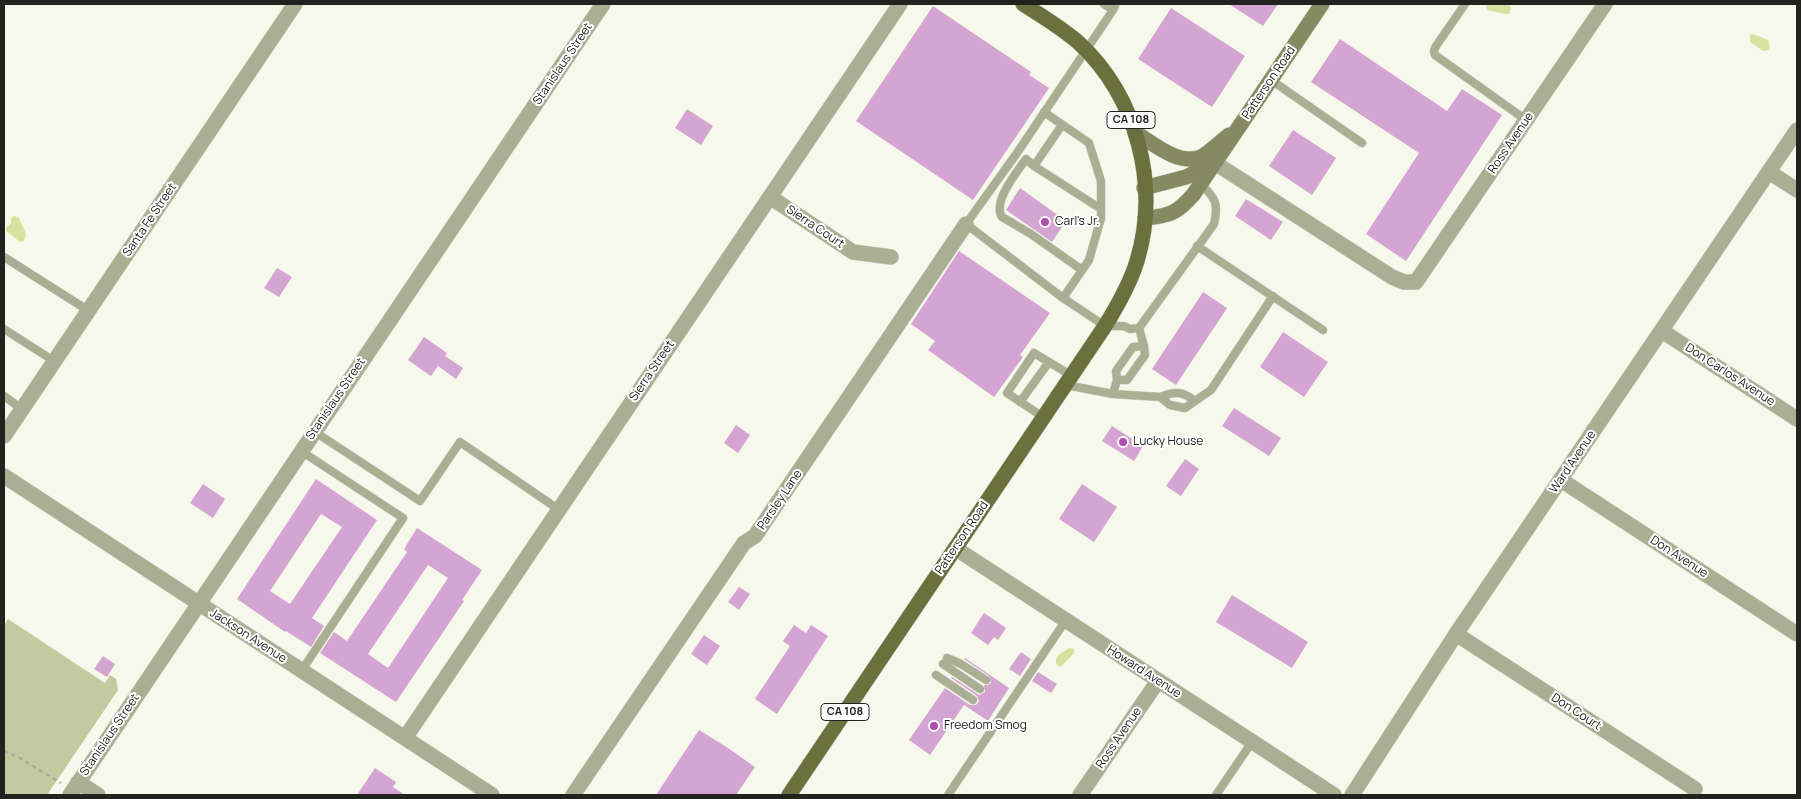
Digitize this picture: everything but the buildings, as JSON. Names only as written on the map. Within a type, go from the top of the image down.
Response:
[{"type":"main road","name":"CA 108","points":[[1023,4],[1052,22],[1085,50],[1114,86],[1136,133],[1144,166],[1145,218]]},
{"type":"main road","name":"Patterson Road","points":[[789,795],[1105,326],[1131,279],[1141,247],[1145,218],[1164,217],[1181,209],[1201,184],[1322,4]]},
{"type":"main road","points":[[1136,133],[1172,154],[1185,159],[1200,157],[1240,126]]},
{"type":"main road","points":[[1144,188],[1186,177],[1215,163]]},
{"type":"street","name":"Santa Fe Street","points":[[4,436],[295,4]]},
{"type":"street","name":"Stanislaus Street","points":[[74,789],[603,4]]},
{"type":"street","name":"Sierra Street","points":[[405,738],[900,4]]},
{"type":"street","name":"Ross Avenue","points":[[1215,163],[1392,276],[1404,282],[1416,282],[1605,4]]},
{"type":"street","name":"Ward Avenue","points":[[1356,794],[1456,634],[1797,130]]},
{"type":"street","points":[[1769,172],[1797,190]]},
{"type":"street","name":"Sierra Court","points":[[770,197],[853,252],[892,257]]},
{"type":"street","name":"Parsley Lane","points":[[572,795],[744,543],[755,536],[966,224]]},
{"type":"street","name":"Don Carlos Avenue","points":[[1662,330],[1797,418]]},
{"type":"street","name":"Jackson Avenue","points":[[4,476],[492,795]]},
{"type":"street","name":"Don Avenue","points":[[1561,480],[1797,634]]},
{"type":"street","name":"Howard Avenue","points":[[955,548],[1334,795]]},
{"type":"street","name":"Don Court","points":[[1456,634],[1695,789]]},
{"type":"street","name":"Ross Avenue","points":[[1080,795],[1158,681]]},
{"type":"street","points":[[74,789],[98,795]]},
{"type":"lane","points":[[1104,4],[1114,6],[1044,112],[966,224],[1063,298],[1105,326],[1124,326],[1130,329],[1139,328],[1214,224],[1217,212],[1215,198],[1201,184]]},
{"type":"lane","points":[[1466,4],[1436,46],[1435,55],[1526,120]]},
{"type":"lane","points":[[1271,80],[1362,142]]},
{"type":"lane","points":[[1044,112],[1089,143],[1101,181],[1101,218],[1089,260],[1063,298]]},
{"type":"lane","points":[[1034,166],[1062,125]]},
{"type":"lane","points":[[1082,270],[1002,216],[998,206],[1026,159],[1101,209]]},
{"type":"lane","points":[[1197,246],[1323,330]]},
{"type":"lane","points":[[4,257],[89,311]]},
{"type":"lane","points":[[1160,397],[1170,405],[1185,408],[1211,390],[1273,296]]},
{"type":"lane","points":[[1117,380],[1127,380],[1145,355],[1139,328]]},
{"type":"lane","points":[[4,329],[54,362]]},
{"type":"lane","points":[[1113,394],[1117,380],[1116,371],[1132,347],[1144,346]]},
{"type":"lane","points":[[1043,417],[1007,393],[1034,353],[1049,362],[1069,381],[1113,394],[1160,397],[1172,392],[1187,394],[1195,401]]},
{"type":"lane","points":[[1020,402],[1049,362]]},
{"type":"lane","points":[[4,396],[22,409]]},
{"type":"lane","points":[[315,432],[420,501],[460,442],[558,509]]},
{"type":"lane","points":[[301,451],[403,518],[302,670]]},
{"type":"lane","points":[[948,795],[1066,620]]},
{"type":"lane","points":[[980,689],[945,661],[961,664],[986,680]]},
{"type":"lane","points":[[936,675],[973,700]]},
{"type":"lane","points":[[1216,795],[1252,742]]},
{"type":"path","points":[[4,751],[35,766],[74,789]]},
{"type":"shaded area","points":[[1486,4],[1509,4],[1511,8],[1509,14],[1504,14],[1487,10]]},
{"type":"shaded area","points":[[1753,34],[1768,40],[1770,47],[1768,50],[1763,51],[1750,42],[1750,35]]},
{"type":"shaded area","points":[[14,216],[19,218],[26,234],[24,241],[20,242],[6,231],[6,228],[11,223],[11,218]]},
{"type":"shaded area","points":[[8,619],[105,683],[110,675],[116,679],[118,690],[47,795],[4,795],[4,626]]},
{"type":"shaded area","points":[[1069,648],[1074,649],[1074,653],[1061,667],[1057,665],[1057,657]]},
{"type":"place","name":"Carl's Jr.","points":[[1045,222]]},
{"type":"place","name":"Lucky House","points":[[1123,442]]},
{"type":"place","name":"Freedom Smog","points":[[934,726]]}]
